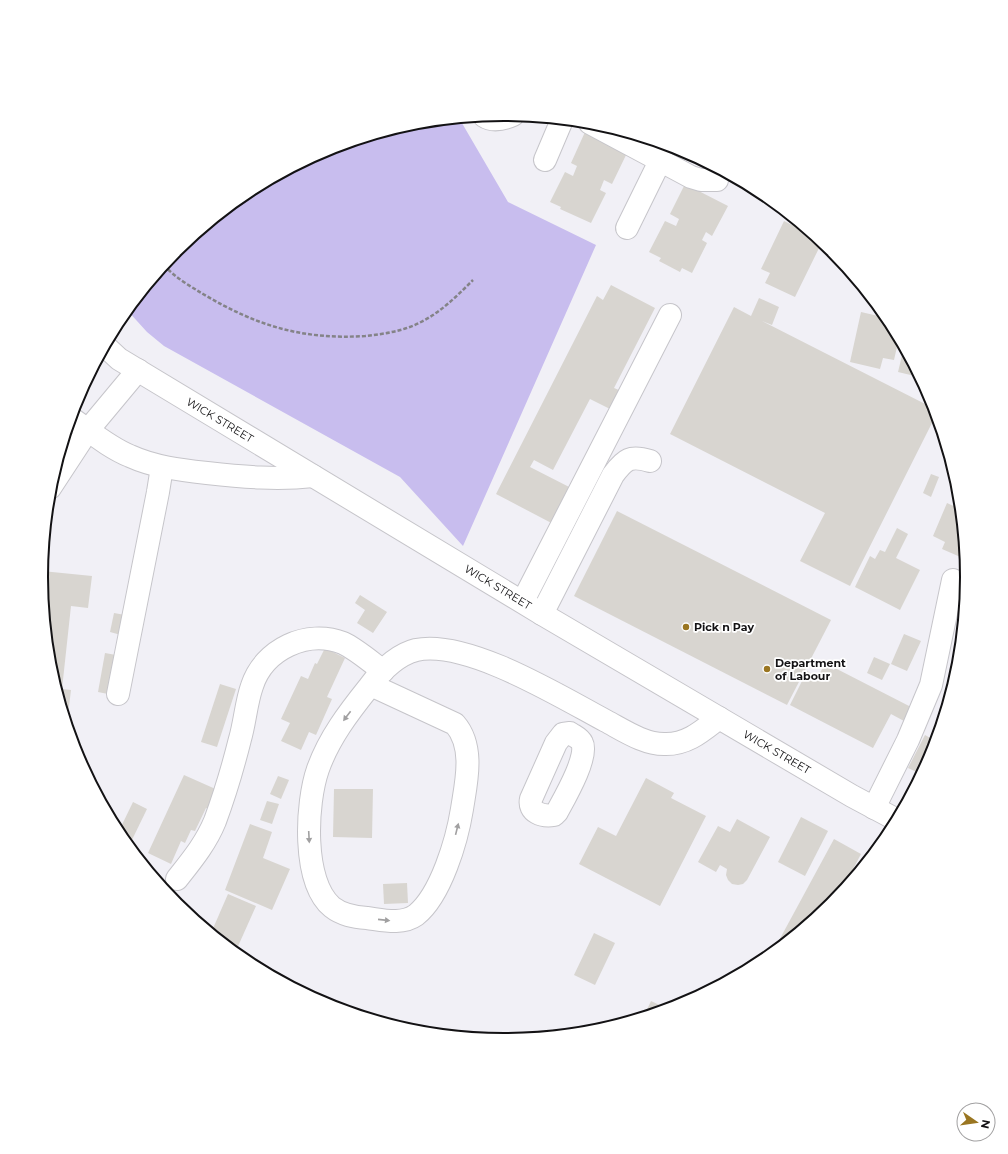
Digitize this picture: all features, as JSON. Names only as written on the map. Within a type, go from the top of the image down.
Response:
[{"type":"street","points":[[545,160],[560,125]]},
{"type":"street","points":[[613,135],[691,177],[701,180],[717,180]]},
{"type":"street","points":[[627,228],[660,161]]},
{"type":"street","points":[[523,601],[670,315]]},
{"type":"street","name":"WICK STREET","points":[[109,349],[119,359],[523,601],[542,614],[852,796],[891,817]]},
{"type":"street","points":[[61,471],[88,430],[138,370]]},
{"type":"street","points":[[75,421],[112,447],[128,455],[162,467],[247,477],[292,478],[313,476]]},
{"type":"street","points":[[542,614],[613,475],[626,460],[634,458],[650,461]]},
{"type":"street","points":[[118,694],[157,500],[162,467]]},
{"type":"street","points":[[874,808],[908,740],[931,685],[953,580]]},
{"type":"street","points":[[177,879],[206,841],[215,821],[240,738],[252,685],[265,662],[274,653],[301,640],[316,638],[343,643],[377,678],[455,724],[461,732],[466,744],[467,774],[456,836],[446,868],[434,893],[423,908],[415,916],[408,920],[396,921],[355,917],[342,914],[330,905],[318,889],[311,864],[308,822],[312,792],[318,769],[336,730],[377,678],[396,659],[417,650],[440,650],[461,653],[482,659],[536,683],[628,732],[649,741],[665,744],[680,742],[696,736],[719,718]]},
{"type":"street","points":[[570,733],[582,708]]},
{"type":"path","points":[[168,269],[187,284],[228,308],[274,327],[308,335],[342,337],[386,334],[420,323],[445,307],[473,280]]},
{"type":"shaded area","points":[[462,123],[508,202],[596,245],[463,546],[400,477],[164,346],[147,332],[131,315],[161,276],[203,234],[226,215],[276,182],[302,168],[357,145],[415,130]]},
{"type":"building","points":[[585,132],[627,153],[612,184],[604,180],[600,190],[606,193],[591,223],[560,209],[561,207],[550,202],[565,172],[573,176],[577,166],[571,163]]},
{"type":"building","points":[[685,184],[728,206],[712,236],[706,232],[702,240],[707,243],[692,273],[682,268],[680,272],[659,261],[661,258],[649,252],[665,221],[676,226],[679,219],[670,214]]},
{"type":"building","points":[[784,221],[797,227],[819,248],[795,297],[765,283],[770,273],[761,269]]},
{"type":"building","points":[[611,285],[655,308],[614,388],[626,393],[616,412],[590,399],[553,470],[534,460],[530,467],[577,491],[559,527],[496,494],[597,296],[603,300]]},
{"type":"building","points":[[759,298],[779,307],[772,325],[762,321],[926,404],[933,422],[850,586],[800,561],[825,513],[670,434],[734,307],[751,316]]},
{"type":"building","points":[[861,312],[877,316],[897,346],[894,360],[883,358],[880,369],[850,362]]},
{"type":"building","points":[[902,355],[913,376],[898,372]]},
{"type":"building","points":[[931,474],[939,477],[931,497],[923,493]]},
{"type":"building","points":[[947,503],[954,506],[959,557],[942,549],[945,542],[933,536]]},
{"type":"building","points":[[617,511],[831,620],[787,705],[574,596]]},
{"type":"building","points":[[897,528],[908,534],[896,558],[920,570],[900,610],[855,587],[870,556],[875,559],[880,550],[885,552]]},
{"type":"building","points":[[48,572],[92,576],[88,608],[71,606],[62,687],[52,637],[49,607]]},
{"type":"building","points":[[360,595],[387,612],[373,633],[357,623],[365,610],[355,603]]},
{"type":"building","points":[[959,597],[959,608],[955,606]]},
{"type":"building","points":[[114,613],[125,615],[121,635],[110,632]]},
{"type":"building","points":[[904,634],[921,641],[907,671],[891,664]]},
{"type":"building","points":[[325,648],[345,658],[327,697],[332,699],[316,735],[309,732],[301,750],[281,741],[290,723],[281,719],[301,676],[308,679],[315,663],[317,664]]},
{"type":"building","points":[[105,653],[116,655],[108,694],[98,692]]},
{"type":"building","points":[[874,657],[890,664],[882,680],[867,673]]},
{"type":"building","points":[[824,665],[834,670],[835,668],[911,707],[904,721],[891,714],[873,748],[790,705],[807,671],[818,677]]},
{"type":"building","points":[[220,684],[236,689],[217,747],[201,742]]},
{"type":"building","points":[[63,689],[71,690],[68,711]]},
{"type":"building","points":[[925,735],[930,738],[916,772],[908,768]]},
{"type":"building","points":[[184,775],[220,791],[211,810],[206,808],[195,831],[191,830],[185,843],[181,841],[171,864],[148,853]]},
{"type":"building","points":[[278,776],[289,780],[281,799],[270,794]]},
{"type":"building","points":[[646,778],[674,793],[671,798],[706,816],[660,906],[579,864],[598,827],[616,836]]},
{"type":"building","points":[[334,789],[373,789],[372,838],[333,837]]},
{"type":"building","points":[[267,801],[279,804],[272,824],[260,820]]},
{"type":"building","points":[[133,802],[147,809],[132,840],[122,825]]},
{"type":"building","points":[[801,817],[828,831],[805,876],[778,862]]},
{"type":"building","points":[[737,819],[770,837],[747,880],[743,884],[738,885],[732,884],[728,880],[726,875],[727,869],[720,865],[716,872],[698,862],[718,826],[730,832]]},
{"type":"building","points":[[250,824],[272,832],[263,858],[290,869],[272,910],[225,890]]},
{"type":"building","points":[[834,839],[861,854],[847,878],[805,920],[779,941]]},
{"type":"building","points":[[407,883],[408,903],[384,904],[383,884]]},
{"type":"building","points":[[228,894],[256,906],[238,947],[213,928]]},
{"type":"building","points":[[594,933],[615,943],[595,985],[574,975]]},
{"type":"building","points":[[651,1001],[660,1005],[651,1009],[647,1010]]},
{"type":"place","name":"Pick n Pay","points":[[686,627]]},
{"type":"place","name":"Department of Labour","points":[[767,669]]}]
